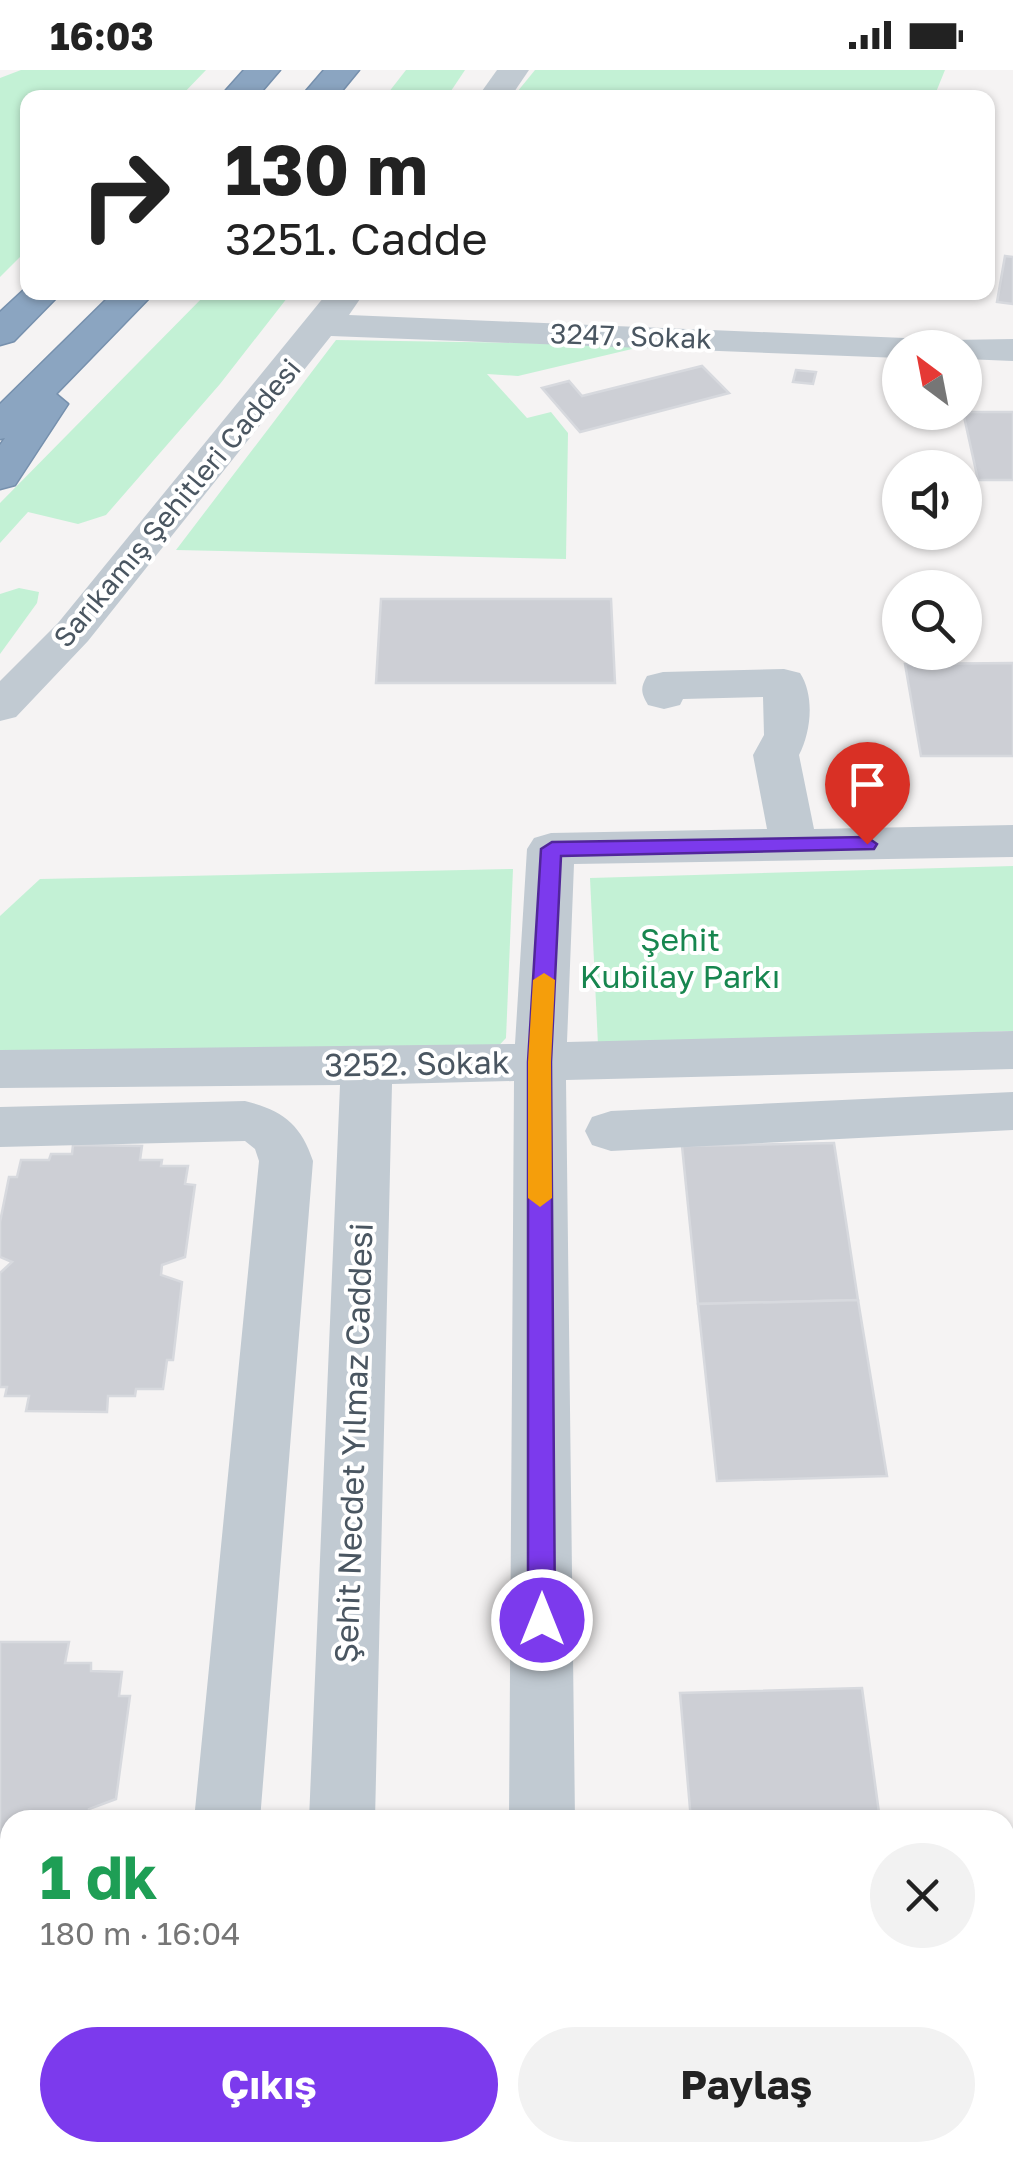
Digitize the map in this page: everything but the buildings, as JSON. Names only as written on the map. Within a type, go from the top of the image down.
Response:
[{"type":"highway","points":[[244,90],[263,70]]},
{"type":"highway","points":[[324,90],[342,70]]},
{"type":"highway","points":[[0,333],[35,300]]},
{"type":"highway","points":[[0,428],[129,300]]},
{"type":"highway","points":[[0,476],[90,342]]},
{"type":"street","name":"3247. Sokak","points":[[335,309],[882,344]]},
{"type":"street","name":"Sarıkamış Şehitleri Caddesi","points":[[0,707],[73,632],[335,309]]},
{"type":"street","points":[[982,349],[1013,350]]},
{"type":"street","points":[[664,695],[662,686],[784,683],[787,735],[776,755],[794,845]]},
{"type":"street","points":[[542,1810],[540,1062],[552,849],[1013,842]]},
{"type":"street","name":"3252. Sokak","points":[[0,1069],[366,1066],[1013,1050]]},
{"type":"street","name":"Şehit Necdet Yılmaz Caddesi","points":[[342,1810],[366,1066]]},
{"type":"street","points":[[611,1131],[1013,1112]]},
{"type":"street","points":[[0,1127],[245,1122],[264,1124],[281,1142],[286,1162],[228,1810]]},
{"type":"green space","points":[[21,70],[206,70],[187,90],[20,90],[20,257],[0,277],[0,78]]},
{"type":"green space","points":[[406,70],[465,70],[452,90],[390,90]]},
{"type":"green space","points":[[535,70],[945,70],[937,90],[519,90]]},
{"type":"green space","points":[[200,300],[286,300],[220,384],[106,515],[78,524],[28,512],[0,543],[0,503]]},
{"type":"green space","points":[[336,340],[649,345],[518,376],[487,374],[527,418],[551,412],[568,433],[566,559],[176,550]]},
{"type":"green space","points":[[19,588],[39,592],[37,603],[0,654],[0,594]]},
{"type":"green space","name":"Şehit Kubilay Parkı","points":[[1013,866],[1013,1031],[598,1045],[590,878]]},
{"type":"green space","points":[[513,869],[506,1038],[492,1053],[0,1057],[0,916],[40,879]]},
{"type":"slow traffic","points":[[540,1198],[544,980]]},
{"type":"route","points":[[542,1620],[540,1062],[552,849],[867,844]]}]
